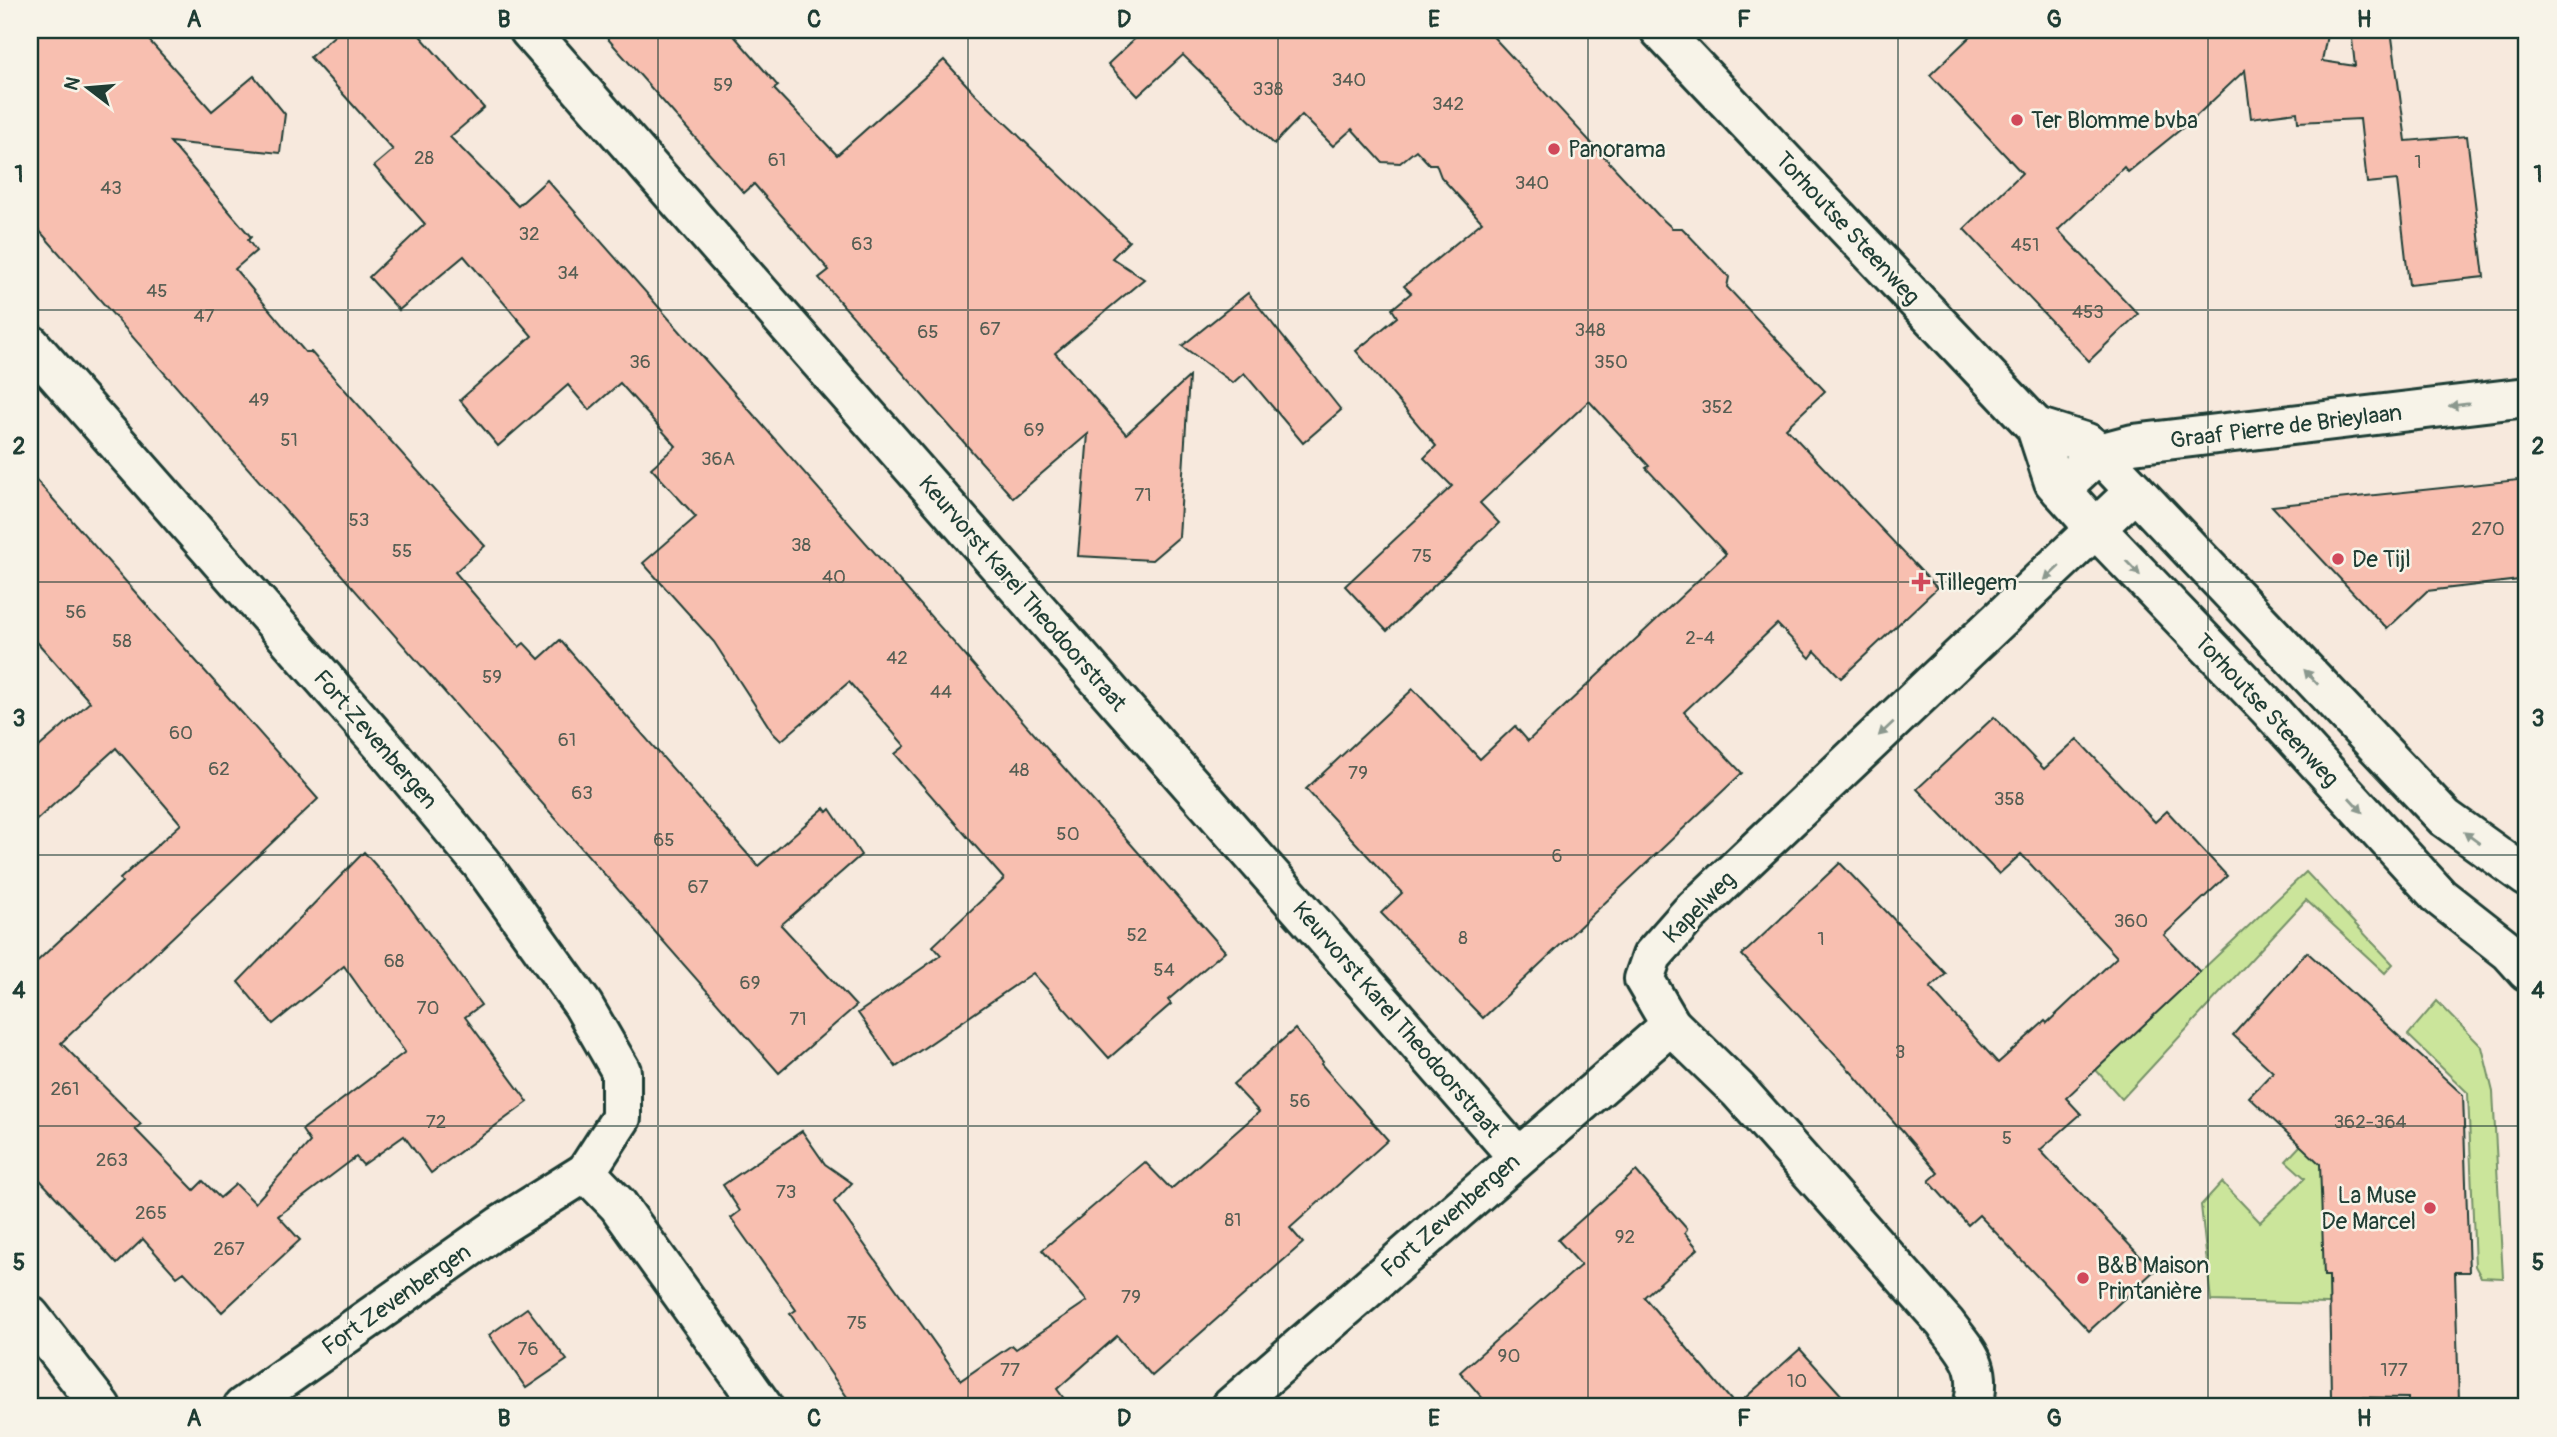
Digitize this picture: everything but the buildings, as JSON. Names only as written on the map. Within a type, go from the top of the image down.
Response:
[{"type":"street","name":"Keurvorst Karel Theodoorstraat","points":[[528,30],[1517,1156]]},
{"type":"street","name":"Torhoutse Steenweg","points":[[1660,30],[2036,427],[2053,482],[2096,530],[2267,707],[2440,897],[2510,952],[2527,971]]},
{"type":"street","name":"Fort Zevenbergen","points":[[30,344],[384,747],[472,852],[583,1005],[621,1071],[621,1118],[586,1172],[500,1226],[243,1407]]},
{"type":"street","name":"Graaf Pierre de Brieylaan","points":[[2060,489],[2099,453],[2133,444],[2527,397]]},
{"type":"street","name":"Torhoutse Steenweg","points":[[2036,427],[2087,443],[2099,453],[2445,818],[2527,877]]},
{"type":"street","name":"Kapelweg","points":[[1973,1407],[1975,1363],[1945,1323],[1738,1090],[1671,1025],[1644,979],[1652,956],[1665,939],[2136,491]]},
{"type":"street","name":"Fort Zevenbergen","points":[[1231,1407],[1671,1025]]},
{"type":"street","points":[[586,1172],[618,1205],[763,1407]]},
{"type":"street","points":[[30,1315],[101,1407]]},
{"type":"green space","points":[[2306,872],[2393,964],[2385,973],[2306,900],[2122,1099],[2096,1070]]},
{"type":"green space","points":[[2437,1001],[2482,1047],[2493,1092],[2503,1278],[2481,1277],[2475,1266],[2468,1093],[2408,1035]]},
{"type":"green space","points":[[2301,1145],[2447,1272],[2446,1307],[2211,1301],[2201,1205],[2222,1182],[2260,1222],[2305,1178],[2286,1161]]},
{"type":"place","name":"Ter Blomme bvba","points":[[2017,120]]},
{"type":"place","name":"Panorama","points":[[1554,149]]},
{"type":"place","name":"De Tijl","points":[[2338,559]]},
{"type":"place","name":"Tillegem","points":[[1921,582]]},
{"type":"place","name":"La Muse De Marcel","points":[[2430,1208]]},
{"type":"place","name":"B&B Maison Printanière","points":[[2083,1278]]}]
